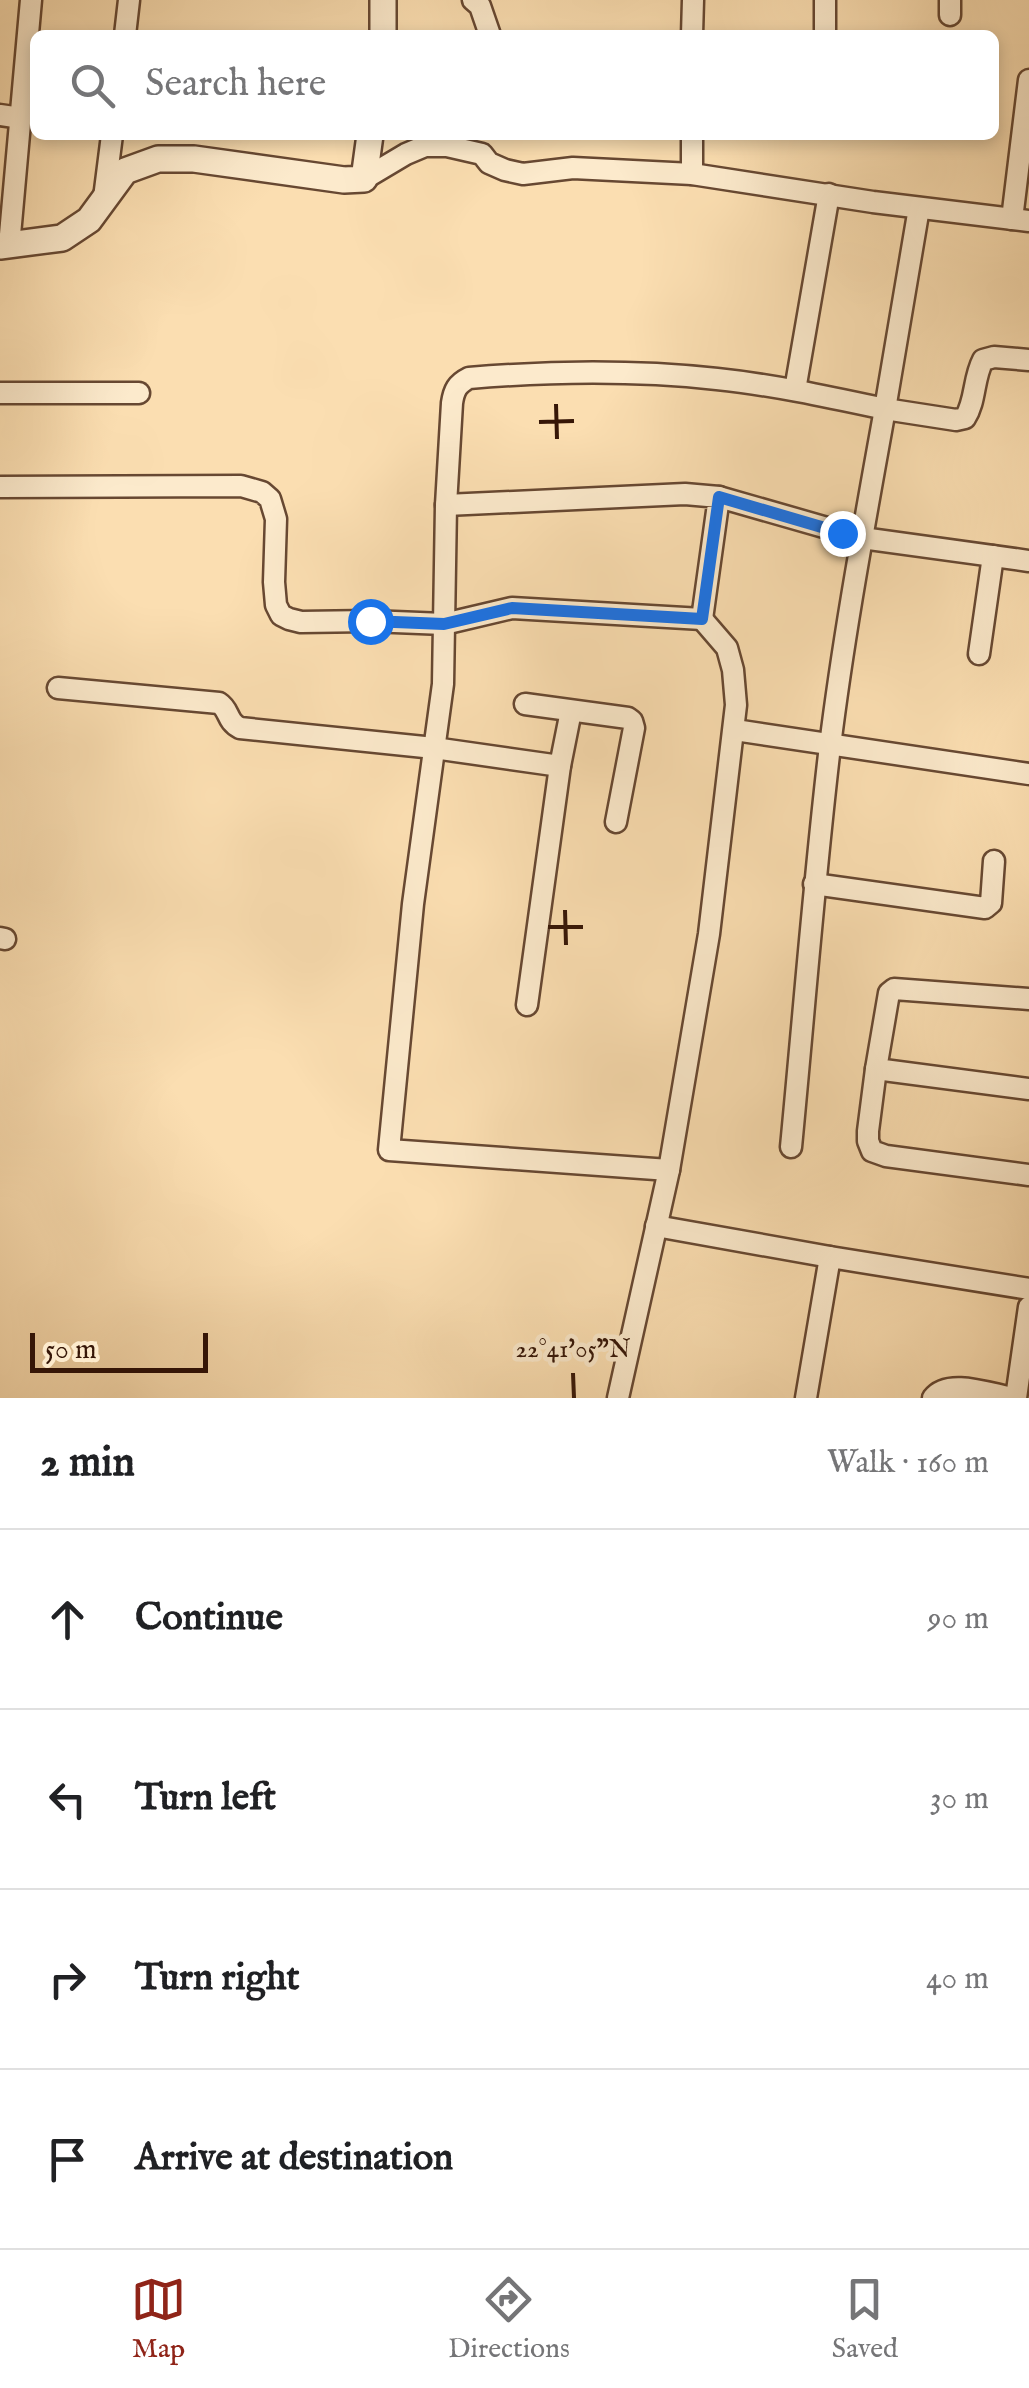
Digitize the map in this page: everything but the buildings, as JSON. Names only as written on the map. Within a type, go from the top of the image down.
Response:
[{"type":"street","points":[[30,0],[10,117],[5,246],[62,238],[89,220],[126,170],[158,160],[194,160],[364,180],[425,146],[483,145],[489,164],[524,174],[573,168],[692,174],[1021,220],[1029,80]]},
{"type":"street","points":[[126,30],[130,0]]},
{"type":"street","points":[[383,0],[383,30]]},
{"type":"street","points":[[473,0],[480,6],[488,30]]},
{"type":"street","points":[[692,0],[692,30]]},
{"type":"street","points":[[825,30],[826,0]]},
{"type":"street","points":[[103,200],[111,140]]},
{"type":"street","points":[[364,180],[369,140]]},
{"type":"street","points":[[692,140],[692,174]]},
{"type":"street","points":[[795,390],[828,194]]},
{"type":"street","points":[[791,1147],[830,743],[919,208]]},
{"type":"street","points":[[670,1170],[389,1150],[412,904],[443,684],[446,505],[454,390],[469,378],[537,372],[622,372],[795,390],[956,420],[965,418],[971,408],[976,372],[982,360],[1029,360]]},
{"type":"street","points":[[0,393],[139,393]]},
{"type":"street","points":[[0,487],[241,486],[262,492],[270,499],[276,519],[276,605],[290,620],[444,624],[512,608],[702,619],[727,648],[735,688],[735,730],[709,934],[670,1170],[618,1398]]},
{"type":"street","points":[[446,505],[685,494],[719,497],[862,538],[1029,561]]},
{"type":"street","points":[[702,619],[719,497]]},
{"type":"street","points":[[980,654],[993,556]]},
{"type":"street","points":[[58,688],[219,703],[226,708],[229,721],[240,728],[434,748],[560,766]]},
{"type":"street","points":[[525,704],[628,718],[634,724],[616,822]]},
{"type":"street","points":[[527,1004],[571,712]]},
{"type":"street","points":[[735,730],[1029,774]]},
{"type":"street","points":[[814,884],[985,908],[991,903],[994,861]]},
{"type":"street","points":[[1029,999],[894,989],[889,993],[868,1132],[872,1151],[886,1156],[1029,1175]]},
{"type":"street","points":[[876,1069],[1029,1088]]},
{"type":"street","points":[[656,1226],[1029,1289]]},
{"type":"street","points":[[806,1398],[830,1258]]},
{"type":"street","points":[[934,1398],[942,1389],[952,1387],[1014,1398],[1029,1307]]},
{"type":"route","points":[[370,621],[444,624],[512,608],[702,619],[719,497],[842,533]]}]
